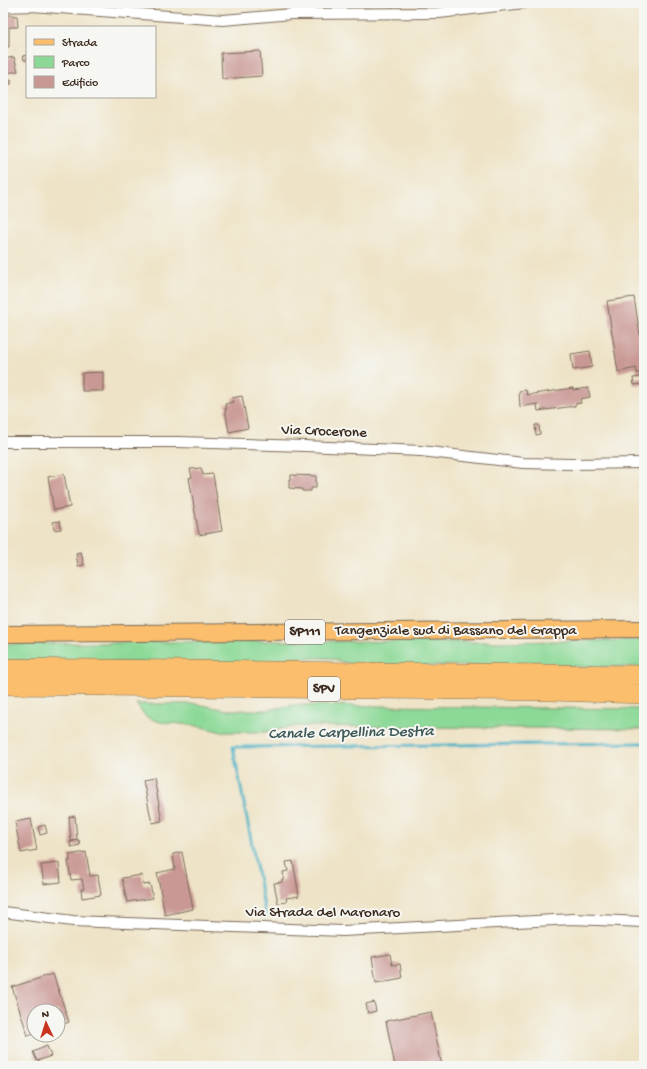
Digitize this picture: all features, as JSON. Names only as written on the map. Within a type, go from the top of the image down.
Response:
[{"type":"highway","name":"SPV","points":[[3,668],[644,675]]},
{"type":"highway","name":"SPV","points":[[3,686],[550,691],[644,694]]},
{"type":"main road","name":"Tangenziale sud di Bassano del Grappa","points":[[3,634],[644,629]]},
{"type":"street","points":[[3,7],[32,6],[223,20],[292,14],[439,13],[524,3]]},
{"type":"street","name":"Via Crocerone","points":[[3,442],[179,442],[420,451],[523,463],[644,463]]},
{"type":"street","name":"Via Strada del Maronaro","points":[[3,912],[73,921],[343,931],[572,919],[644,922]]},
{"type":"green space","points":[[644,640],[644,667],[353,665],[329,658],[287,658],[261,664],[3,661],[3,644],[253,641],[496,642]]},
{"type":"green space","points":[[136,704],[197,704],[227,710],[267,710],[293,705],[644,709],[644,729],[297,726],[264,732],[222,732],[193,725],[160,722],[146,717]]},
{"type":"building","points":[[3,14],[17,16],[18,27],[9,27],[9,47],[3,47]]},
{"type":"building","points":[[260,51],[262,76],[222,79],[221,53]]},
{"type":"building","points":[[26,55],[26,60],[24,60],[23,56]]},
{"type":"building","points":[[14,57],[18,71],[7,73],[3,59]]},
{"type":"building","points":[[11,80],[11,84],[4,86],[3,82]]},
{"type":"building","points":[[634,297],[644,361],[644,373],[637,373],[636,368],[618,372],[607,301]]},
{"type":"building","points":[[590,351],[592,367],[573,370],[571,354]]},
{"type":"building","points":[[103,372],[103,391],[82,391],[82,373]]},
{"type":"building","points":[[644,377],[644,384],[634,385],[633,378]]},
{"type":"building","points":[[573,388],[573,390],[588,388],[590,397],[580,399],[581,403],[575,404],[575,406],[538,411],[537,404],[520,407],[519,391],[526,390],[527,395]]},
{"type":"building","points":[[242,396],[248,428],[229,432],[225,409],[227,409],[225,404],[233,402],[232,398]]},
{"type":"building","points":[[535,425],[539,425],[540,434],[536,435]]},
{"type":"building","points":[[201,468],[203,475],[213,474],[222,531],[199,535],[189,478],[192,477],[190,469]]},
{"type":"building","points":[[64,474],[70,507],[54,510],[48,477]]},
{"type":"building","points":[[291,475],[316,476],[316,488],[311,488],[311,491],[302,491],[302,489],[289,488],[289,479],[291,480]]},
{"type":"building","points":[[60,521],[61,529],[54,530],[53,522]]},
{"type":"building","points":[[81,552],[84,565],[78,566],[76,553]]},
{"type":"building","points":[[154,778],[162,821],[152,823],[143,780]]},
{"type":"building","points":[[75,816],[77,840],[71,841],[69,817]]},
{"type":"building","points":[[31,819],[37,850],[21,853],[15,822]]},
{"type":"building","points":[[45,825],[47,833],[40,835],[38,827]]},
{"type":"building","points":[[79,840],[80,845],[71,847],[70,842]]},
{"type":"building","points":[[86,852],[90,876],[98,875],[101,895],[82,898],[81,889],[84,889],[82,879],[71,880],[68,861],[70,861],[69,855]]},
{"type":"building","points":[[182,852],[193,909],[165,915],[157,873],[175,869],[173,854]]},
{"type":"building","points":[[293,861],[299,896],[286,898],[287,902],[278,903],[274,883],[282,882],[282,879],[284,879],[283,872],[288,871],[286,862]]},
{"type":"building","points":[[59,863],[61,882],[44,884],[41,865]]},
{"type":"building","points":[[142,875],[143,885],[150,884],[153,898],[127,902],[122,878]]},
{"type":"building","points":[[390,954],[392,965],[400,964],[402,978],[376,983],[372,957]]},
{"type":"building","points":[[53,974],[63,1003],[26,1003],[26,1030],[12,987]]},
{"type":"building","points":[[374,1002],[376,1011],[368,1013],[366,1004]]},
{"type":"building","points":[[431,1012],[442,1066],[395,1066],[386,1021]]},
{"type":"building","points":[[66,1013],[69,1022],[66,1023]]},
{"type":"building","points":[[47,1046],[51,1056],[37,1061],[33,1052]]},
{"type":"waterway","name":"Canale Carpellina Destra","points":[[266,917],[233,747],[644,743]]}]
